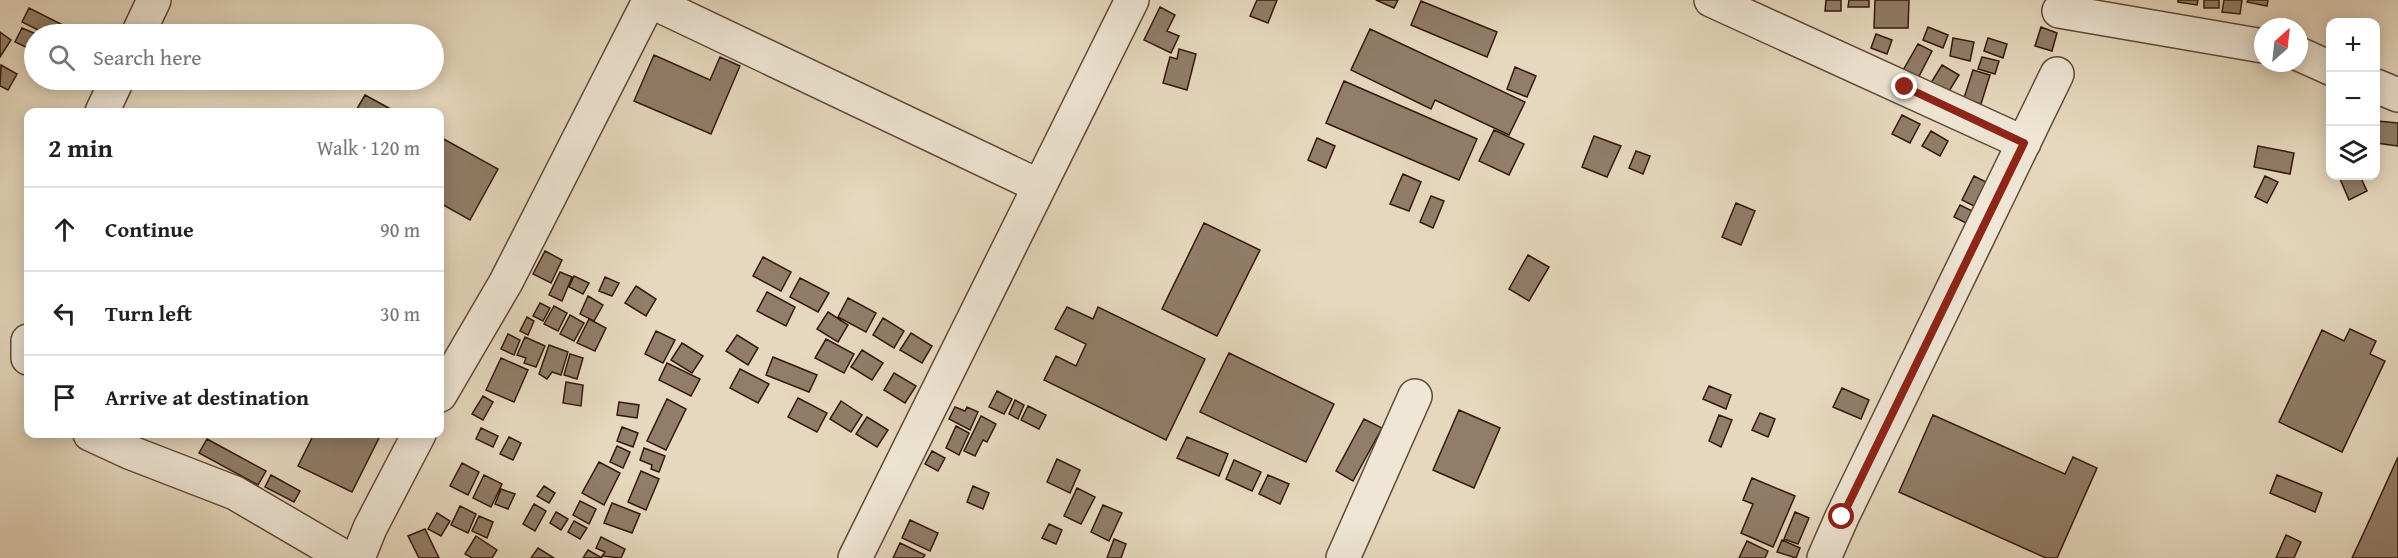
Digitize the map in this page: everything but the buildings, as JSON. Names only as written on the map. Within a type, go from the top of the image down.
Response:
[{"type":"street","points":[[143,24],[154,0]]},
{"type":"street","points":[[444,388],[506,282],[648,0],[1040,186]]},
{"type":"street","points":[[855,558],[1132,0]]},
{"type":"street","points":[[1711,0],[2024,143]]},
{"type":"street","points":[[2059,10],[2254,44]]},
{"type":"street","points":[[2308,58],[2326,66]]},
{"type":"street","points":[[1824,558],[2057,74]]},
{"type":"street","points":[[2380,88],[2398,95]]},
{"type":"street","points":[[104,108],[112,90]]},
{"type":"street","points":[[1343,558],[1415,396]]},
{"type":"street","points":[[99,438],[235,493],[346,558]]},
{"type":"street","points":[[357,558],[417,438]]},
{"type":"route","points":[[1842,517],[2024,143],[1905,87]]}]
